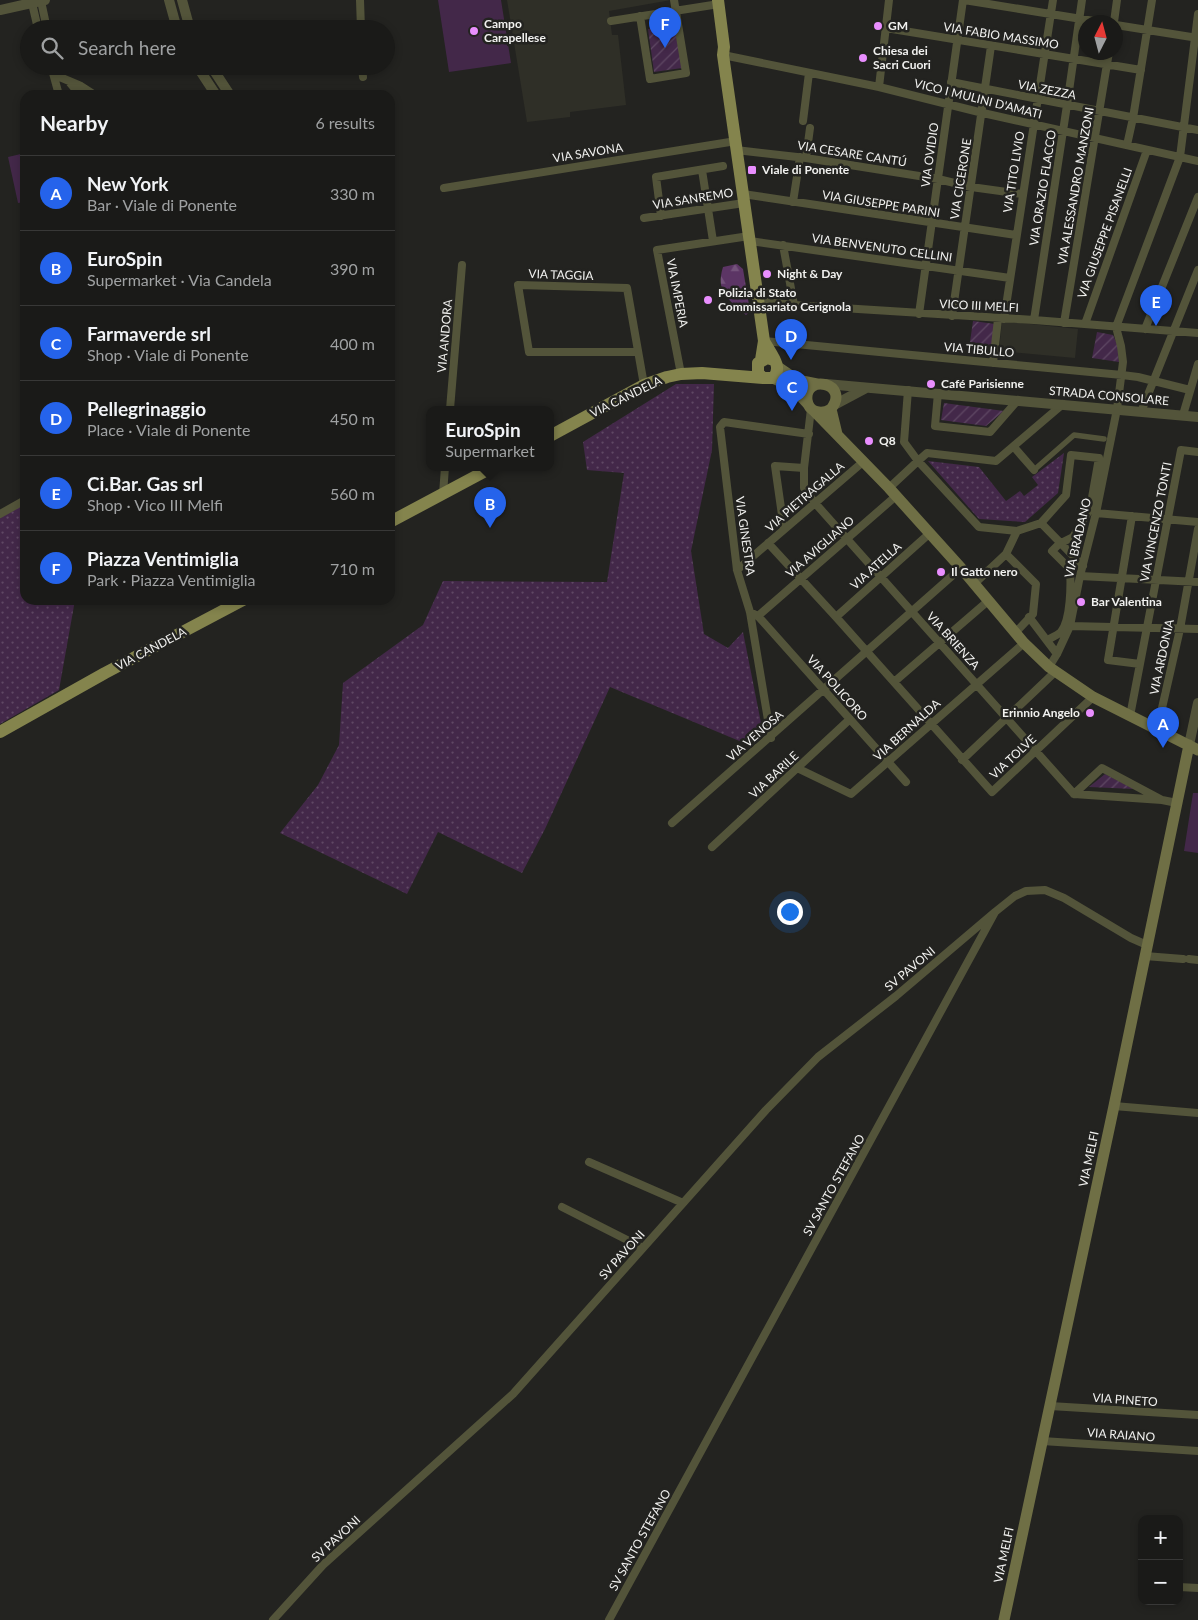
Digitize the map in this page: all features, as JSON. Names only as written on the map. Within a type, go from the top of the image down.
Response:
[{"type":"main road","points":[[715,2],[724,47],[723,55],[768,368],[792,387],[837,436],[864,461],[961,568],[1015,633],[1052,670],[1093,697],[1193,747]]},
{"type":"main road","points":[[768,368],[797,380],[822,384],[834,390],[836,395],[833,407],[833,422],[837,436]]},
{"type":"main road","name":"VIA CANDELA","points":[[554,434],[644,385],[662,378],[681,374],[736,375],[768,368]]},
{"type":"main road","points":[[822,384],[809,390],[807,398],[811,407],[822,413],[833,407]]},
{"type":"main road","points":[[395,519],[486,471]]},
{"type":"main road","name":"VIA CANDELA","points":[[0,732],[234,605]]},
{"type":"main road","name":"VIA MELFI","points":[[1004,1620],[1177,803],[1193,747]]},
{"type":"street","points":[[169,0],[175,20]]},
{"type":"street","points":[[182,0],[188,20]]},
{"type":"street","points":[[360,0],[361,20]]},
{"type":"street","points":[[640,16],[650,80],[686,73],[674,0]]},
{"type":"street","points":[[879,87],[890,0]]},
{"type":"street","points":[[964,0],[1078,20]]},
{"type":"street","name":"VIA OVIDIO","points":[[919,314],[964,0]]},
{"type":"street","name":"VIA TITO LIVIO","points":[[992,362],[1010,278],[1053,0]]},
{"type":"street","name":"VIA ORAZIO FLACCO","points":[[1080,15],[1082,0]]},
{"type":"street","points":[[1115,15],[1117,0]]},
{"type":"street","points":[[1127,145],[1152,0]]},
{"type":"street","points":[[0,10],[39,1]]},
{"type":"street","points":[[38,20],[39,1]]},
{"type":"street","points":[[39,1],[44,20]]},
{"type":"street","points":[[611,21],[676,11],[715,2]]},
{"type":"street","points":[[1116,327],[1180,157],[1198,14]]},
{"type":"street","name":"VIA ORAZIO FLACCO","points":[[1034,320],[1078,26]]},
{"type":"street","points":[[1123,26],[1196,38]]},
{"type":"street","name":"VIA FABIO MASSIMO","points":[[886,28],[1141,70]]},
{"type":"street","name":"VIA CICERONE","points":[[952,316],[964,227],[983,113],[991,46]]},
{"type":"street","name":"VICO I MULINI D'AMATI","points":[[723,55],[879,87],[983,113],[1198,161]]},
{"type":"street","name":"VIA ALESSANDRO MANZONI","points":[[1064,323],[1108,60]]},
{"type":"street","points":[[802,121],[809,73]]},
{"type":"street","points":[[54,75],[87,90]]},
{"type":"street","points":[[54,75],[58,90]]},
{"type":"street","points":[[203,75],[213,90]]},
{"type":"street","points":[[217,75],[227,90]]},
{"type":"street","points":[[70,82],[76,90]]},
{"type":"street","name":"VIA ZEZZA","points":[[951,82],[1198,130]]},
{"type":"street","points":[[793,202],[810,128]]},
{"type":"street","name":"VIA CESARE CANTÚ","points":[[736,146],[938,179],[971,187],[1022,194]]},
{"type":"street","name":"VIA SAVONA","points":[[444,188],[736,146]]},
{"type":"street","name":"VIA GIUSEPPE PISANELLI","points":[[1085,324],[1147,150]]},
{"type":"street","points":[[661,216],[656,177],[723,166]]},
{"type":"street","points":[[702,170],[713,241]]},
{"type":"street","points":[[1145,329],[1198,197]]},
{"type":"street","name":"VIA GIUSEPPE PARINI","points":[[744,199],[793,202],[1016,235]]},
{"type":"street","name":"VIA SANREMO","points":[[644,218],[708,210],[744,199]]},
{"type":"street","name":"VIA IMPERIA","points":[[681,374],[657,250],[713,241],[750,238]]},
{"type":"street","name":"VIA BENVENUTO CELLINI","points":[[750,238],[783,245],[1010,278]]},
{"type":"street","points":[[783,245],[794,305]]},
{"type":"street","name":"VIA ANDORA","points":[[450,406],[462,265]]},
{"type":"street","points":[[1141,412],[1198,270]]},
{"type":"street","name":"VIA TAGGIA","points":[[638,352],[529,352],[518,285],[626,288],[638,352],[644,385]]},
{"type":"street","name":"VICO III MELFI","points":[[759,301],[1198,333]]},
{"type":"street","name":"VIA BRADANO","points":[[962,760],[1007,718],[1052,670],[1070,626],[1096,513],[1102,469],[1118,409],[1122,375],[1121,346],[1116,327]]},
{"type":"street","name":"VIA TIBULLO","points":[[764,341],[1122,375],[1153,380],[1190,390]]},
{"type":"street","points":[[1183,415],[1198,364]]},
{"type":"street","name":"STRADA CONSOLARE","points":[[822,384],[908,390],[1198,417]]},
{"type":"street","points":[[833,407],[867,387]]},
{"type":"street","points":[[908,390],[904,442],[918,461],[979,527],[1017,530],[1041,523],[1066,495],[1071,455],[1099,458],[1102,469],[1090,509],[1073,538],[1059,544],[1052,551],[1070,569],[1071,585],[1066,620],[1060,632],[1047,640]]},
{"type":"street","points":[[938,393],[935,426],[990,432],[1018,400]]},
{"type":"street","points":[[918,461],[927,453],[996,461],[1063,404]]},
{"type":"street","name":"VIA BRIENZA","points":[[811,407],[804,468],[804,488],[815,503],[1074,794]]},
{"type":"street","name":"VIA GINESTRA","points":[[770,738],[750,612],[737,570],[720,427],[724,422],[809,432]]},
{"type":"street","points":[[809,432],[827,425]]},
{"type":"street","points":[[1014,447],[1034,470],[1074,435],[1104,439]]},
{"type":"street","name":"VIA VINCENZO TONTI","points":[[1130,716],[1181,450],[1198,452]]},
{"type":"street","name":"VIA PIETRAGALLA","points":[[737,570],[864,461]]},
{"type":"street","name":"VIA AVIGLIANO","points":[[758,616],[847,538],[892,492],[918,461]]},
{"type":"street","points":[[784,529],[775,466],[804,468]]},
{"type":"street","points":[[443,494],[445,471]]},
{"type":"street","points":[[0,514],[20,503]]},
{"type":"street","points":[[1096,513],[1198,522]]},
{"type":"street","points":[[1132,516],[1108,660],[1140,664]]},
{"type":"street","points":[[1041,523],[1059,544],[1083,566]]},
{"type":"street","name":"VIA ARDONIA","points":[[1158,730],[1180,629],[1198,529]]},
{"type":"street","points":[[974,584],[1006,554],[1017,530]]},
{"type":"street","name":"VIA ATELLA","points":[[836,617],[930,533]]},
{"type":"street","points":[[768,543],[931,723],[962,760]]},
{"type":"street","points":[[1006,554],[1036,584],[1033,614],[1015,633]]},
{"type":"street","points":[[912,612],[961,568]]},
{"type":"street","points":[[1080,576],[1198,582]]},
{"type":"street","points":[[894,682],[988,601]]},
{"type":"street","name":"VIA POLICORO","points":[[750,612],[758,616],[906,782]]},
{"type":"street","name":"VIA VENOSA","points":[[672,823],[912,612]]},
{"type":"street","points":[[1029,617],[1057,654]]},
{"type":"street","points":[[1070,626],[1198,629]]},
{"type":"street","name":"VIA BERNALDA","points":[[797,768],[851,794],[1024,643]]},
{"type":"street","name":"VIA TOLVE","points":[[962,760],[992,792],[1093,697]]},
{"type":"street","name":"VIA MELFI","points":[[1193,747],[1198,703]]},
{"type":"street","name":"VIA BARILE","points":[[712,847],[850,719]]},
{"type":"street","points":[[1074,794],[1102,768],[1162,800]]},
{"type":"street","points":[[1074,794],[1162,800],[1177,803]]},
{"type":"street","name":"SV SANTO STEFANO","points":[[609,1620],[995,912],[1015,896],[1026,891],[1045,890],[1064,898],[1131,938],[1146,950],[1198,960]]},
{"type":"street","name":"SV PAVONI","points":[[273,1620],[323,1565],[513,1394],[766,1110],[818,1057],[896,996],[995,912]]},
{"type":"street","points":[[1114,1106],[1198,1113]]},
{"type":"street","points":[[589,1162],[683,1203]]},
{"type":"street","points":[[562,1207],[643,1248]]},
{"type":"street","name":"VIA PINETO","points":[[1050,1406],[1198,1415]]},
{"type":"street","name":"VIA RAIANO","points":[[1042,1441],[1198,1451]]},
{"type":"street","points":[[1183,1587],[1198,1588]]},
{"type":"shaded area","name":"Campo Carapellese","points":[[438,0],[501,0],[511,63],[449,72]]},
{"type":"shaded area","points":[[507,0],[671,0],[609,11],[612,35],[618,35],[626,105],[570,112],[570,117],[527,122]]},
{"type":"shaded area","points":[[676,25],[682,68],[654,72],[648,29]]},
{"type":"shaded area","points":[[20,154],[20,203],[18,203],[8,157]]},
{"type":"shaded area","points":[[973,321],[995,324],[992,352],[969,349]]},
{"type":"shaded area","points":[[1002,321],[1078,329],[1075,358],[999,351]]},
{"type":"shaded area","points":[[1097,332],[1113,335],[1118,346],[1119,362],[1092,358]]},
{"type":"shaded area","points":[[676,384],[714,384],[712,450],[691,551],[704,634],[728,648],[743,632],[763,733],[749,745],[610,687],[545,829],[522,873],[438,832],[407,894],[280,833],[318,785],[339,745],[343,683],[423,625],[443,581],[607,582],[624,473],[587,470],[583,442]]},
{"type":"shaded area","points":[[944,403],[1004,411],[986,426],[941,420]]},
{"type":"shaded area","points":[[1064,453],[1058,493],[1025,522],[979,519],[928,461],[979,467],[1006,501],[1020,491],[1024,496],[1038,485],[1032,477]]},
{"type":"shaded area","points":[[20,506],[20,605],[74,605],[59,690],[0,724],[0,518]]},
{"type":"shaded area","points":[[1105,774],[1134,789],[1089,787]]},
{"type":"shaded area","points":[[1193,793],[1198,793],[1198,853],[1184,851]]},
{"type":"green space","points":[[737,264],[743,269],[750,311],[746,315],[729,300],[722,289],[721,276],[723,267]]},
{"type":"place","name":"GM","points":[[878,26]]},
{"type":"place","name":"Campo Carapellese","points":[[474,31]]},
{"type":"place","name":"Piazza Ventimiglia","points":[[665,48]]},
{"type":"place","name":"Chiesa dei Sacri Cuori","points":[[863,58]]},
{"type":"place","name":"Viale di Ponente","points":[[752,170]]},
{"type":"place","name":"Night & Day","points":[[767,274]]},
{"type":"place","name":"Polizia di Stato Commissariato Cerignola","points":[[708,300]]},
{"type":"place","name":"Ci.Bar. Gas srl","points":[[1156,326]]},
{"type":"place","name":"Pellegrinaggio","points":[[791,360]]},
{"type":"place","name":"Café Parisienne","points":[[931,384]]},
{"type":"place","name":"Farmaverde srl","points":[[792,411]]},
{"type":"place","name":"Q8","points":[[869,441]]},
{"type":"place","name":"EuroSpin","points":[[490,528]]},
{"type":"place","name":"Il Gatto nero","points":[[941,572]]},
{"type":"place","name":"Bar Valentina","points":[[1081,602]]},
{"type":"place","name":"Erinnio Angelo","points":[[1090,713]]},
{"type":"place","name":"New York","points":[[1163,748]]}]
